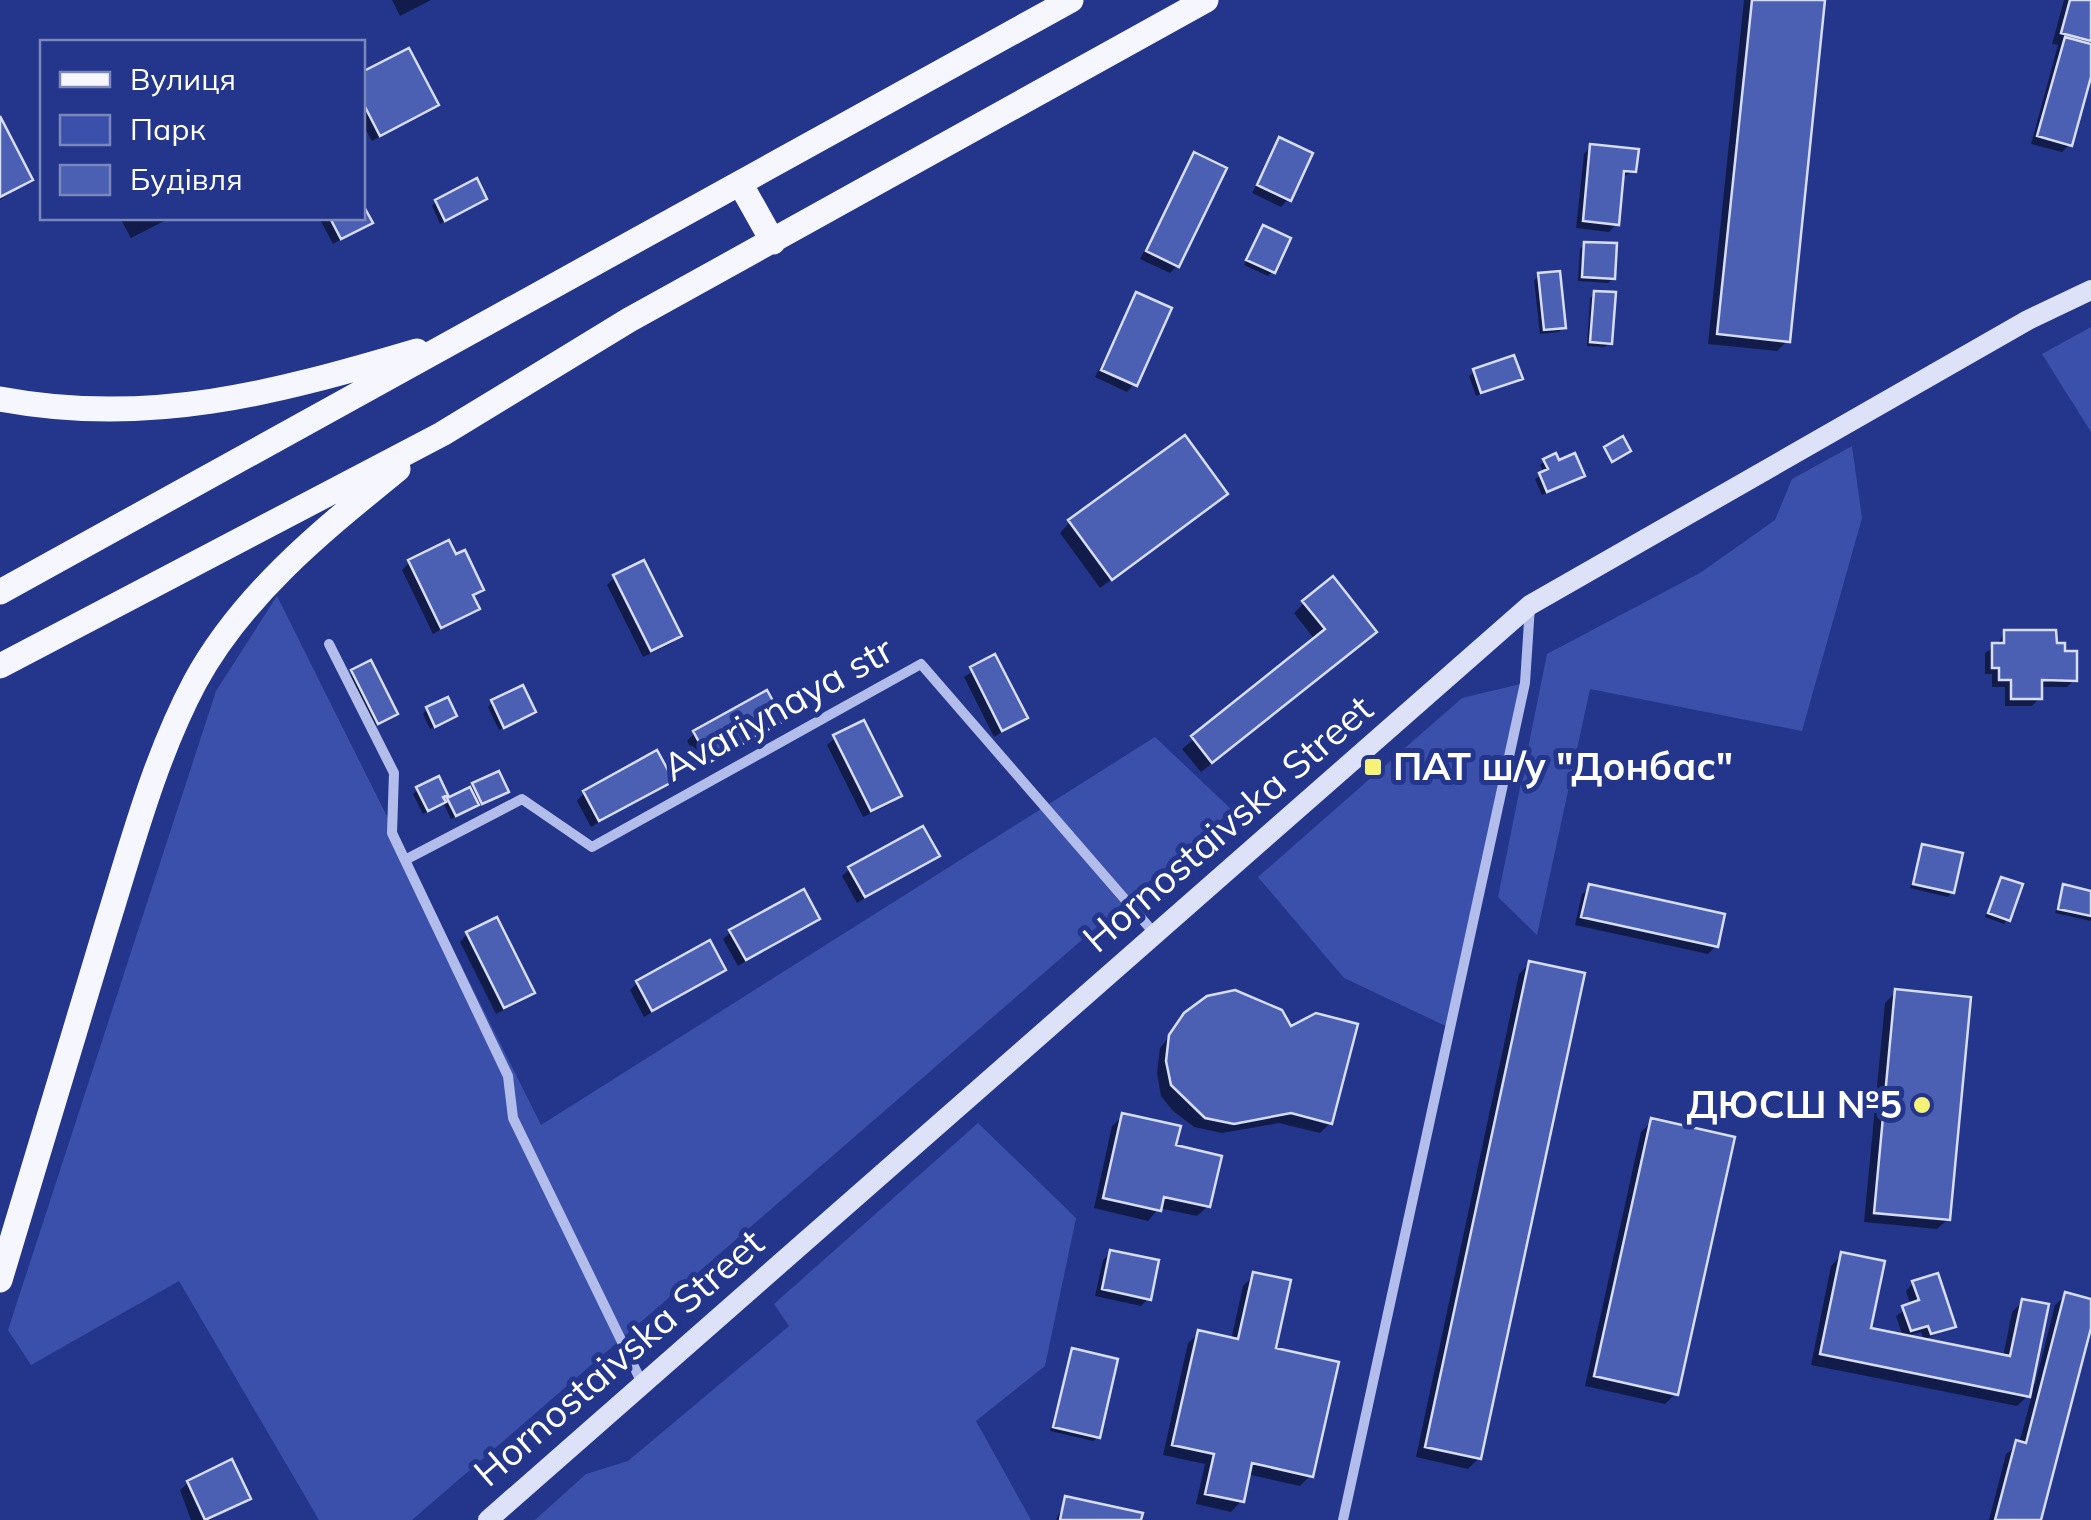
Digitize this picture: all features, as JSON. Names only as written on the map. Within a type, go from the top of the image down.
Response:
[{"type":"main road","points":[[0,592],[1072,0]]},
{"type":"main road","points":[[0,666],[442,434],[629,320],[1206,0]]},
{"type":"main road","points":[[741,185],[773,242]]},
{"type":"main road","name":"Hornostaivska Street","points":[[488,1520],[1530,605],[2028,320],[2091,290]]},
{"type":"main road","points":[[0,399],[101,410],[171,408],[293,386],[466,337]]},
{"type":"main road","points":[[0,1280],[122,879],[163,754],[196,681],[235,624],[287,562],[442,434]]},
{"type":"street","points":[[1342,1520],[1525,684],[1530,605]]},
{"type":"street","points":[[329,644],[394,773],[392,833],[508,1076],[512,1118],[642,1384]]},
{"type":"street","name":"Avariynaya str","points":[[405,860],[522,800],[592,847],[921,664],[1155,934]]},
{"type":"green space","points":[[2091,327],[2091,432],[2042,354]]},
{"type":"green space","points":[[1852,446],[1862,518],[1802,731],[1590,689],[1537,935],[1498,897],[1547,654],[1700,573],[1775,520],[1792,479]]},
{"type":"green space","points":[[277,596],[541,1125],[1155,737],[1232,810],[412,1520],[319,1520],[179,1281],[31,1365],[8,1330],[216,691]]},
{"type":"green space","points":[[1525,683],[1452,1029],[1344,978],[1258,877],[1462,698]]},
{"type":"green space","points":[[978,1123],[1076,1218],[1045,1366],[976,1421],[1031,1520],[535,1520],[586,1474],[628,1461],[789,1326],[774,1304]]},
{"type":"building","points":[[1752,0],[1825,0],[1790,342],[1717,334]]},
{"type":"building","points":[[2070,0],[2091,0],[2091,41],[2061,33]]},
{"type":"building","points":[[2065,37],[2091,44],[2091,77],[2072,146],[2037,136]]},
{"type":"building","points":[[409,48],[439,105],[380,136],[365,107],[365,70]]},
{"type":"building","points":[[0,116],[33,180],[0,197]]},
{"type":"building","points":[[1279,137],[1313,153],[1291,201],[1257,185]]},
{"type":"building","points":[[1590,144],[1639,149],[1636,172],[1624,171],[1619,225],[1583,221]]},
{"type":"building","points":[[1194,152],[1227,168],[1179,267],[1146,251]]},
{"type":"building","points":[[477,178],[487,199],[445,221],[435,200]]},
{"type":"building","points":[[365,208],[373,223],[341,239],[331,220],[365,220]]},
{"type":"building","points":[[1263,225],[1291,238],[1275,273],[1246,260]]},
{"type":"building","points":[[1584,242],[1617,243],[1615,279],[1582,277]]},
{"type":"building","points":[[1560,271],[1566,328],[1544,330],[1538,273]]},
{"type":"building","points":[[1594,291],[1616,292],[1612,344],[1590,342]]},
{"type":"building","points":[[1136,292],[1172,308],[1137,386],[1101,370]]},
{"type":"building","points":[[1514,355],[1523,379],[1481,393],[1473,369]]},
{"type":"building","points":[[1185,435],[1228,494],[1112,580],[1068,520]]},
{"type":"building","points":[[1623,436],[1631,451],[1612,462],[1604,447]]},
{"type":"building","points":[[1556,453],[1559,460],[1575,453],[1585,476],[1547,492],[1539,473],[1548,469],[1543,459]]},
{"type":"building","points":[[449,540],[456,554],[465,550],[484,590],[473,595],[480,609],[441,628],[408,560]]},
{"type":"building","points":[[644,560],[682,636],[651,651],[613,575]]},
{"type":"building","points":[[1333,576],[1377,632],[1212,763],[1191,736],[1325,629],[1302,601]]},
{"type":"building","points":[[2004,630],[2056,630],[2057,643],[2065,643],[2065,651],[2077,651],[2077,681],[2042,680],[2042,699],[2011,699],[2011,680],[1999,680],[1999,668],[1992,668],[1992,643],[2004,643]]},
{"type":"building","points":[[995,654],[1028,718],[1002,731],[970,667]]},
{"type":"building","points":[[371,660],[398,714],[378,724],[351,670]]},
{"type":"building","points":[[523,685],[536,712],[504,728],[491,700]]},
{"type":"building","points":[[767,690],[784,721],[710,762],[693,731]]},
{"type":"building","points":[[448,697],[457,716],[435,727],[426,707]]},
{"type":"building","points":[[864,720],[902,796],[871,811],[833,735]]},
{"type":"building","points":[[657,750],[674,781],[599,821],[583,791]]},
{"type":"building","points":[[499,771],[509,792],[482,804],[472,783]]},
{"type":"building","points":[[439,776],[448,795],[443,797],[446,802],[428,811],[416,787]]},
{"type":"building","points":[[470,787],[479,805],[456,816],[447,798]]},
{"type":"building","points":[[923,826],[940,856],[865,897],[848,867]]},
{"type":"building","points":[[1922,844],[1963,853],[1954,893],[1913,884]]},
{"type":"building","points":[[2001,877],[2023,884],[2010,921],[1988,913]]},
{"type":"building","points":[[1589,884],[1725,914],[1718,947],[1581,917]]},
{"type":"building","points":[[2063,884],[2091,891],[2091,916],[2058,909]]},
{"type":"building","points":[[804,889],[820,919],[746,960],[729,930]]},
{"type":"building","points":[[497,917],[535,993],[504,1008],[466,932]]},
{"type":"building","points":[[710,940],[726,970],[652,1011],[636,981]]},
{"type":"building","points":[[1529,961],[1585,973],[1481,1459],[1425,1447]]},
{"type":"building","name":"ДЮСШ №5","points":[[1895,989],[1971,997],[1950,1220],[1874,1213]]},
{"type":"building","points":[[1235,990],[1282,1010],[1291,1026],[1316,1013],[1358,1024],[1332,1124],[1291,1113],[1234,1124],[1205,1118],[1171,1085],[1166,1061],[1169,1035],[1184,1013],[1207,996]]},
{"type":"building","points":[[1122,1113],[1181,1126],[1176,1145],[1222,1156],[1210,1207],[1164,1197],[1161,1211],[1103,1198]]},
{"type":"building","points":[[1651,1118],[1735,1137],[1678,1395],[1594,1376]]},
{"type":"building","points":[[1110,1250],[1159,1260],[1151,1300],[1102,1289]]},
{"type":"building","points":[[1841,1252],[1885,1261],[1871,1328],[2010,1356],[2022,1299],[2049,1304],[2030,1397],[1820,1354]]},
{"type":"building","points":[[1253,1272],[1291,1280],[1276,1348],[1339,1362],[1313,1477],[1252,1463],[1244,1502],[1205,1494],[1214,1454],[1172,1445],[1198,1330],[1238,1339]]},
{"type":"building","points":[[1938,1273],[1956,1327],[1931,1334],[1928,1326],[1911,1331],[1902,1306],[1919,1300],[1912,1281]]},
{"type":"building","points":[[2065,1292],[2091,1299],[2091,1328],[2041,1520],[1995,1520],[2016,1440],[2026,1443]]},
{"type":"building","points":[[1072,1348],[1118,1359],[1100,1438],[1053,1427]]},
{"type":"building","points":[[232,1459],[251,1499],[205,1520],[187,1481]]},
{"type":"building","points":[[1065,1496],[1143,1513],[1141,1520],[1060,1520]]},
{"type":"place","name":"ПАТ ш/у \"Донбас\"","points":[[1373,767]]},
{"type":"place","name":"ДЮСШ №5","points":[[1922,1105]]}]
